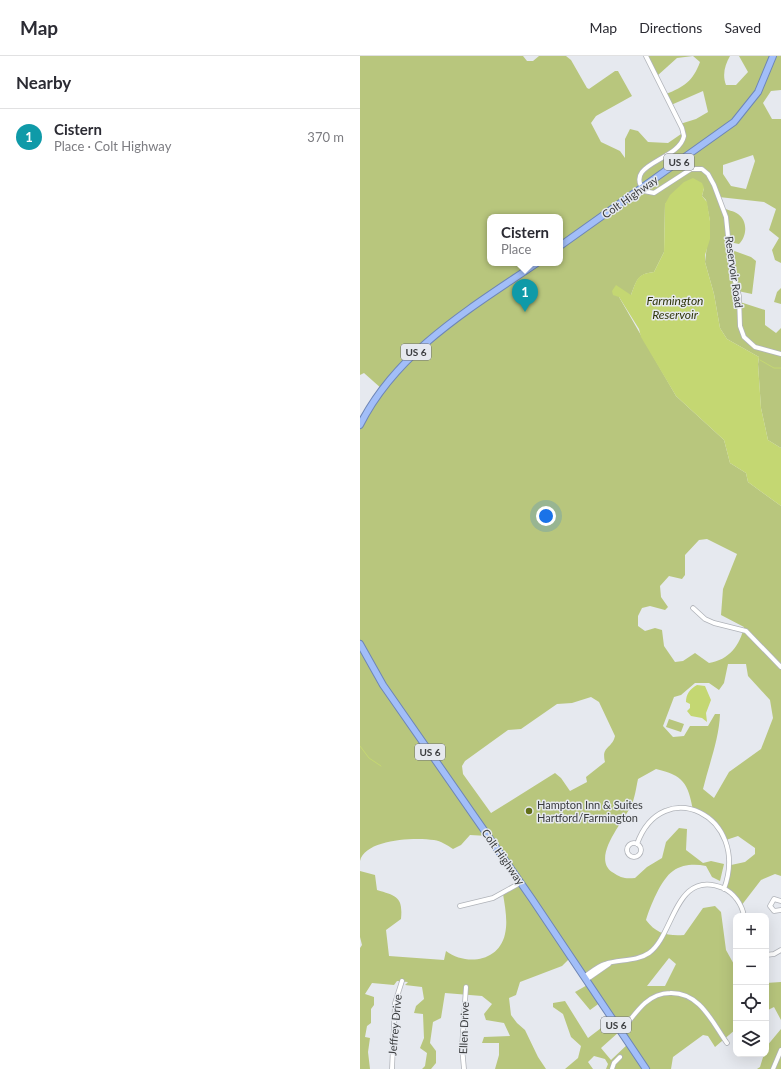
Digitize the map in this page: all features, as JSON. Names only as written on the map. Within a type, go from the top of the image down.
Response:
[{"type":"highway","name":"Colt Highway","points":[[563,244],[734,122],[758,92],[773,56]]},
{"type":"highway","name":"US 6","points":[[360,425],[382,389],[406,360],[449,324],[533,266]]},
{"type":"highway","name":"Colt Highway","points":[[360,644],[388,691],[520,882],[646,1069]]},
{"type":"street","points":[[642,188],[638,181],[640,174],[678,147],[684,136],[682,128],[646,56]]},
{"type":"street","name":"Reservoir Road","points":[[642,188],[648,193],[655,193],[687,171],[695,168],[702,169],[708,174],[714,185],[726,217],[731,266],[739,296],[740,326],[744,337],[755,347],[781,354]]},
{"type":"street","points":[[693,608],[705,619],[714,623],[746,631],[781,667]]},
{"type":"street","points":[[637,844],[648,822],[661,812],[681,808],[700,812],[714,822],[727,842],[731,865],[724,889]]},
{"type":"street","points":[[460,906],[494,898],[520,882]]},
{"type":"street","points":[[585,978],[609,964],[640,958],[651,951],[660,940],[679,902],[691,890],[708,886],[724,889],[738,900],[743,913]]},
{"type":"street","points":[[781,900],[774,900],[770,906],[774,911],[781,911]]},
{"type":"street","points":[[769,955],[774,954],[781,950]]},
{"type":"street","name":"Jeffrey Drive","points":[[392,1069],[395,1003],[402,981]]},
{"type":"street","name":"Ellen Drive","points":[[464,1069],[462,1047],[466,987]]},
{"type":"street","points":[[620,1031],[650,999],[662,994],[682,994],[692,998],[700,1006],[727,1043]]},
{"type":"street","points":[[773,1069],[781,1050]]},
{"type":"street","points":[[612,1069],[614,1063],[620,1057]]},
{"type":"shaded area","points":[[360,56],[523,56],[527,61],[533,61],[539,56],[566,56],[571,60],[589,89],[615,71],[618,71],[632,96],[596,116],[591,123],[601,142],[620,151],[625,158],[625,139],[630,129],[638,131],[648,142],[668,143],[684,132],[680,124],[696,119],[708,112],[703,91],[671,105],[666,94],[683,86],[691,79],[700,62],[693,56],[730,56],[724,77],[726,85],[736,85],[748,72],[739,56],[781,56],[781,90],[771,91],[763,103],[772,119],[781,119],[781,263],[775,260],[772,250],[779,238],[769,230],[776,209],[764,202],[719,197],[723,208],[738,214],[745,224],[745,233],[742,241],[739,244],[729,242],[729,249],[751,257],[756,261],[752,294],[738,291],[740,302],[765,310],[765,325],[776,333],[781,328],[781,448],[768,440],[761,408],[758,364],[759,357],[727,339],[720,328],[714,294],[705,262],[710,221],[706,200],[702,196],[704,188],[665,204],[664,252],[654,272],[644,274],[638,279],[631,295],[619,297],[676,396],[724,440],[730,463],[746,473],[748,482],[781,506],[781,663],[779,665],[781,667],[781,876],[775,874],[761,880],[741,906],[724,889],[731,865],[745,862],[755,854],[755,848],[738,836],[726,840],[717,826],[693,810],[689,793],[683,782],[672,774],[656,769],[638,779],[632,803],[611,839],[605,857],[606,865],[612,872],[623,878],[635,878],[647,867],[662,858],[666,842],[679,828],[687,829],[686,850],[703,863],[711,861],[724,864],[720,881],[712,877],[706,866],[689,865],[673,871],[664,880],[660,887],[646,920],[650,925],[663,933],[684,935],[703,908],[715,906],[721,912],[726,950],[733,963],[733,1032],[715,1047],[708,1036],[703,1035],[673,1057],[671,1069],[606,1069],[608,1064],[605,1059],[594,1056],[588,1062],[593,1069],[565,1069],[578,1058],[581,1046],[571,1037],[563,1014],[553,1007],[553,1003],[565,1001],[588,1038],[613,1019],[601,1002],[590,1010],[575,992],[589,984],[571,957],[562,966],[520,982],[516,995],[509,998],[511,1015],[525,1030],[538,1057],[546,1069],[495,1069],[499,1055],[499,1043],[482,1043],[484,1037],[510,1036],[504,1023],[486,1020],[484,1014],[492,1004],[482,996],[445,993],[441,1018],[433,1022],[430,1043],[436,1051],[436,1063],[431,1069],[422,1069],[425,1066],[427,1053],[420,1048],[424,1038],[423,1014],[414,1013],[416,1006],[424,999],[422,987],[405,985],[408,982],[397,981],[394,985],[372,983],[365,994],[374,997],[374,1005],[371,1009],[371,1023],[367,1026],[365,1037],[370,1038],[368,1052],[370,1069],[360,1069],[360,948],[362,945],[360,937],[360,871],[375,875],[377,890],[394,896],[400,902],[401,919],[386,930],[389,956],[444,960],[446,951],[454,956],[472,960],[489,956],[496,951],[502,943],[506,929],[506,914],[503,894],[520,882],[488,836],[470,835],[461,845],[453,849],[442,842],[434,840],[415,839],[392,841],[371,848],[364,854],[360,861],[360,425],[382,389],[364,373],[360,375]],"holes":[[[753,155],[755,161],[746,189],[731,186],[723,174],[723,165]],[[707,539],[737,554],[723,589],[721,615],[744,627],[740,640],[736,646],[722,659],[709,663],[695,653],[683,661],[675,662],[664,646],[662,630],[655,628],[645,631],[638,626],[638,616],[642,608],[650,606],[665,610],[668,607],[661,597],[660,586],[669,576],[682,579],[685,575],[685,555],[699,540]],[[728,664],[746,664],[748,676],[770,700],[773,718],[761,749],[729,772],[714,798],[703,789],[716,743],[720,714],[715,714],[708,726],[690,726],[684,736],[673,737],[663,726],[674,697],[681,695],[695,683],[709,683],[719,690],[724,683]],[[591,697],[599,702],[615,736],[614,740],[604,753],[605,762],[586,777],[587,782],[570,791],[561,778],[555,773],[491,813],[463,774],[462,766],[465,761],[508,730],[521,729],[557,704],[572,703]],[[669,958],[676,964],[665,986],[647,986]],[[620,1031],[629,1043],[611,1060],[601,1048]]]},
{"type":"shaded area","points":[[646,56],[693,56],[677,58],[657,76]]},
{"type":"shaded area","points":[[781,288],[781,304],[774,302],[777,292]]},
{"type":"shaded area","points":[[669,719],[684,724],[681,732],[666,727]]},
{"type":"shaded area","points":[[781,982],[781,1020],[774,1007],[769,1010],[769,983]]},
{"type":"shaded area","points":[[781,1029],[781,1069],[757,1069],[760,1067],[763,1057],[769,1057],[769,1043]]},
{"type":"water","name":"Farmington Reservoir","points":[[693,178],[702,183],[704,188],[702,196],[707,202],[710,221],[710,239],[705,255],[705,262],[714,294],[720,328],[727,339],[759,357],[758,364],[761,408],[768,440],[781,448],[781,506],[748,482],[746,473],[730,463],[724,440],[676,396],[641,337],[639,329],[619,297],[613,295],[612,291],[616,285],[631,295],[640,276],[654,272],[664,252],[665,204],[670,195],[684,182]]},
{"type":"water","points":[[697,685],[705,686],[711,700],[706,713],[707,722],[702,718],[691,716],[687,711],[690,708],[690,704],[686,702],[686,699],[690,690]]},
{"type":"waterway","points":[[760,360],[774,368],[781,368]]},
{"type":"waterway","points":[[360,746],[369,758],[381,766]]},
{"type":"place","name":"Cistern","points":[[525,312]]},
{"type":"place","name":"Hampton Inn & Suites Hartford/Farmington","points":[[529,811]]}]
